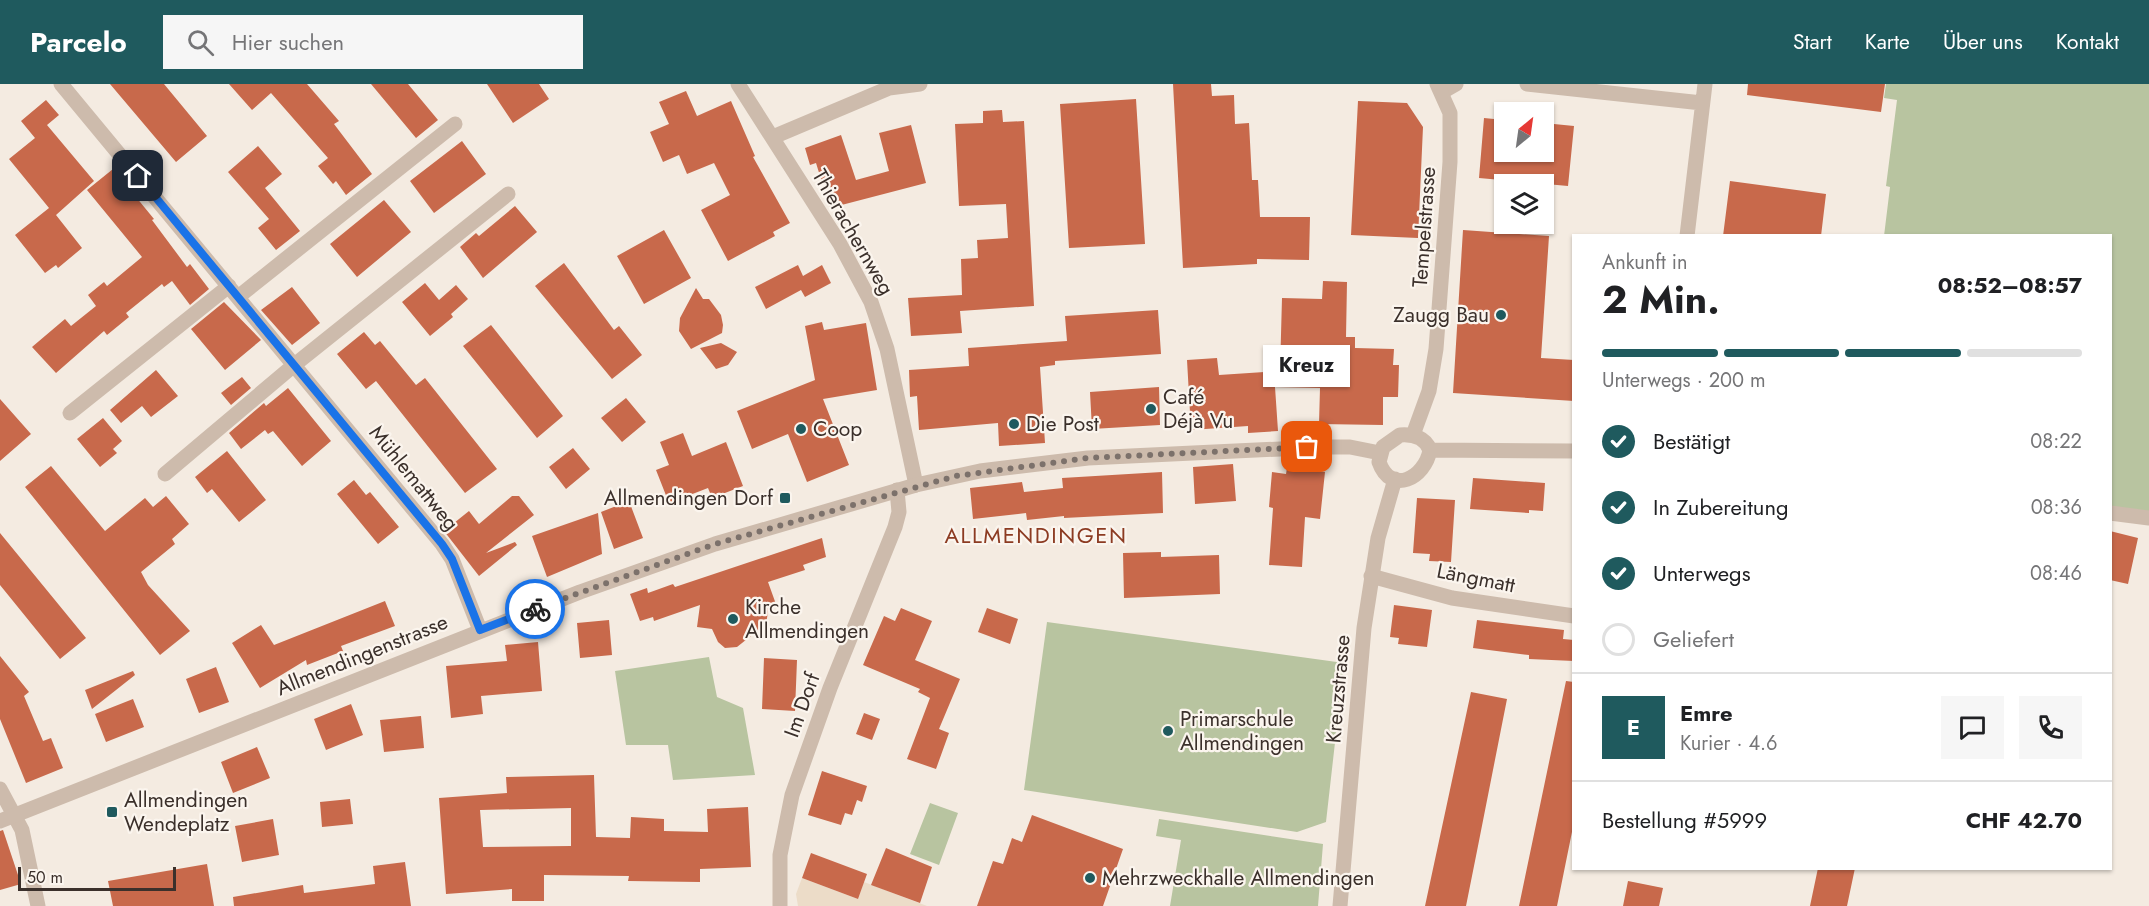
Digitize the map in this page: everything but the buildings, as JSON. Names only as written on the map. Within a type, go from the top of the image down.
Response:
[{"type":"street","name":"Mühlemattweg","points":[[61,84],[442,544],[452,559],[480,630]]},
{"type":"street","name":"Thierachernweg","points":[[738,84],[840,244],[871,302],[887,349],[916,485]]},
{"type":"street","points":[[773,137],[888,86],[920,84]]},
{"type":"street","points":[[1527,84],[1702,103]]},
{"type":"street","points":[[1687,234],[1705,84]]},
{"type":"street","name":"Tempelstrasse","points":[[1413,435],[1429,391],[1436,349],[1450,162],[1450,113],[1445,87]]},
{"type":"street","points":[[70,413],[454,124]]},
{"type":"street","points":[[165,474],[293,366],[508,194]]},
{"type":"street","points":[[1413,435],[1427,443],[1430,450],[1426,465],[1416,476],[1395,479],[1382,469],[1380,453],[1393,438],[1413,435]]},
{"type":"street","name":"Allmendingenstrasse","points":[[0,821],[116,777],[480,630],[715,544],[897,490],[980,471],[1088,458],[1322,447],[1350,447],[1380,453]]},
{"type":"street","points":[[1430,450],[1572,451]]},
{"type":"street","name":"Kreuzstrasse","points":[[1340,906],[1364,628],[1371,576],[1386,504],[1395,479]]},
{"type":"street","name":"Im Dorf","points":[[780,906],[780,855],[792,795],[830,688],[895,527],[899,512],[897,490]]},
{"type":"street","points":[[2112,513],[2149,518]]},
{"type":"street","name":"Längmatt","points":[[1371,576],[1452,598],[1572,616]]},
{"type":"street","points":[[0,789],[22,830],[38,906]]},
{"type":"green space","points":[[1886,84],[2149,84],[2149,518],[2112,513],[2112,234],[1884,234],[1890,187],[1886,186],[1897,100],[1884,98]]},
{"type":"green space","points":[[1047,622],[1344,663],[1326,822],[1297,832],[1024,790]]},
{"type":"green space","points":[[709,657],[717,697],[743,708],[755,775],[673,780],[668,745],[626,745],[615,671]]},
{"type":"green space","points":[[930,803],[958,813],[939,865],[910,854]]},
{"type":"green space","points":[[1159,819],[1323,844],[1318,906],[1170,906],[1181,840],[1156,836]]},
{"type":"shaded area","points":[[802,878],[858,899],[864,882],[927,906],[798,906],[796,894]]},
{"type":"way so far","points":[[535,609],[715,544],[897,490],[956,476],[1088,458],[1307,447]]},
{"type":"place","name":"Zaugg Bau","points":[[1501,315]]},
{"type":"place","name":"Café Déjà Vu","points":[[1151,409]]},
{"type":"place","name":"Die Post","points":[[1014,424]]},
{"type":"place","name":"Coop","points":[[801,429]]},
{"type":"place","name":"Kreuz","points":[[1307,447]]},
{"type":"place","name":"Allmendingen Dorf","points":[[785,498]]},
{"type":"place","name":"Kirche Allmendingen","points":[[733,619]]},
{"type":"place","name":"Primarschule Allmendingen","points":[[1168,731]]},
{"type":"place","name":"Allmendingen Wendeplatz","points":[[112,812]]},
{"type":"place","name":"Mehrzweckhalle Allmendingen","points":[[1090,878]]},
{"type":"district","name":"ALLMENDINGEN","points":[[1036,535]]},
{"type":"route","points":[[138,176],[442,544],[452,559],[480,630],[535,609]]}]
